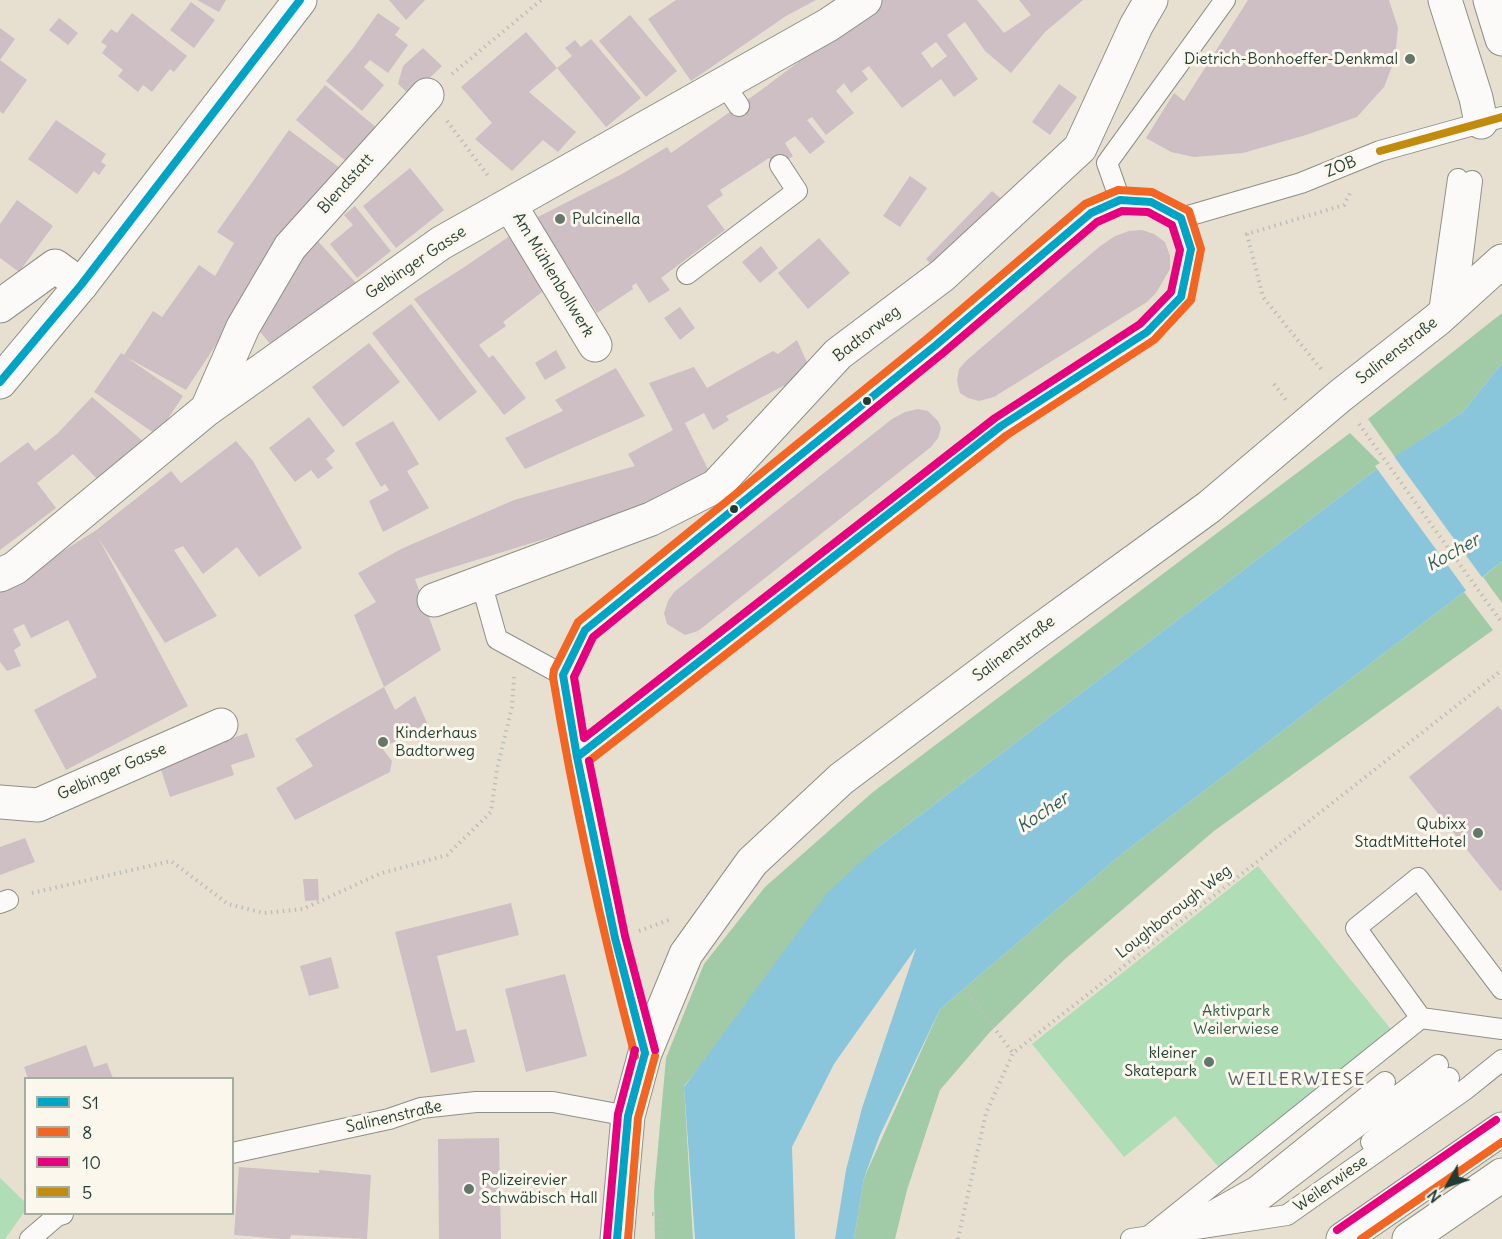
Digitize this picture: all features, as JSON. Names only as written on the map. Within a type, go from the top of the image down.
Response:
[{"type":"street","points":[[0,382],[81,285],[300,0]]},
{"type":"street","name":"Gelbinger Gasse","points":[[0,575],[15,568],[206,410],[441,243],[510,205],[731,95],[865,0]]},
{"type":"street","name":"Badtorweg","points":[[434,600],[651,519],[716,486],[838,354],[944,275],[1094,155],[1136,26],[1151,0]]},
{"type":"street","points":[[1444,0],[1476,98],[1492,119]]},
{"type":"street","points":[[1490,0],[1502,39]]},
{"type":"street","name":"Blendstatt","points":[[206,410],[243,327],[290,247],[427,95]]},
{"type":"street","name":"Am Mühlenbollwerk","points":[[510,205],[595,345]]},
{"type":"street","name":"Salinenstraße","points":[[617,1239],[628,1116],[645,1053],[686,954],[752,862],[841,779],[1026,640],[1209,507],[1340,396],[1447,311],[1502,261]]},
{"type":"street","points":[[0,306],[56,266],[81,285]]},
{"type":"street","name":"Gelbinger Gasse","points":[[0,802],[38,805],[221,724]]},
{"type":"street","points":[[1343,1239],[1502,1129]]},
{"type":"street","points":[[1409,1239],[1502,1175]]},
{"type":"lane","points":[[1120,200],[1094,155],[1225,0]]},
{"type":"lane","name":"ZOB","points":[[1181,218],[1301,183],[1368,156],[1492,119]]},
{"type":"lane","points":[[687,274],[796,191],[780,165]]},
{"type":"lane","points":[[1447,311],[1465,180]]},
{"type":"lane","points":[[577,757],[1001,426],[1147,333],[1181,297],[1191,249],[1181,218],[1151,202],[1120,200],[1090,213],[936,345],[585,630],[563,675],[577,757],[615,938],[645,1053]]},
{"type":"lane","points":[[481,582],[496,639],[563,675]]},
{"type":"lane","points":[[1421,1018],[1356,928],[1418,878],[1502,989]]},
{"type":"lane","points":[[1140,1237],[1421,1018],[1502,1029]]},
{"type":"lane","name":"Weilerwiese","points":[[1140,1237],[1287,1215],[1466,1089],[1502,1060]]},
{"type":"lane","points":[[1230,1224],[1443,1072],[1278,1217]]},
{"type":"lane","points":[[1140,1237],[1212,1211],[1255,1186],[1385,1082]]},
{"type":"lane","name":"Salinenstraße","points":[[234,1153],[389,1119],[421,1108],[476,1102],[553,1102],[628,1116]]},
{"type":"lane","points":[[30,1239],[60,1215]]},
{"type":"path","points":[[510,205],[427,95],[541,0]]},
{"type":"path","points":[[1315,359],[1263,297],[1247,234],[1344,205],[1368,156]]},
{"type":"path","points":[[1359,424],[1502,623]]},
{"type":"path","points":[[4,901],[65,884],[171,861],[228,904],[264,913],[284,911],[303,909],[380,874],[447,855],[491,812],[497,769],[512,707],[515,649]]},
{"type":"path","name":"Loughborough Weg","points":[[958,1239],[986,1113],[1013,1053],[1502,670]]},
{"type":"path","points":[[964,988],[1013,1053]]},
{"type":"green space","points":[[1502,313],[1502,363],[1463,412],[1395,457],[1368,419]]},
{"type":"green space","points":[[1350,433],[1382,465],[874,850],[684,1086],[693,1239],[655,1239],[654,1192],[666,1058],[704,964],[765,887],[873,792]]},
{"type":"green space","points":[[1502,561],[1502,603],[1483,577]]},
{"type":"green space","points":[[1464,592],[1493,630],[1214,831],[1065,959],[989,1033],[940,1090],[907,1190],[895,1239],[854,1239],[864,1178],[940,1009],[1123,853]]},
{"type":"green space","name":"Aktivpark Weilerwiese","points":[[1258,866],[1394,1033],[1221,1170],[1175,1116],[1124,1157],[1032,1044]]},
{"type":"green space","points":[[0,1178],[24,1201],[24,1212],[5,1239],[0,1239]]},
{"type":"water","name":"Kocher","points":[[1502,363],[1502,561],[1123,853],[940,1009],[880,1135],[864,1178],[854,1239],[835,1239],[846,1170],[862,1108],[916,948],[834,1064],[792,1147],[795,1239],[695,1239],[684,1087],[827,893],[874,850],[1382,465],[1463,412]]},
{"type":"pier","points":[[1393,455],[1484,580],[1468,593],[1375,466]]},
{"type":"building","points":[[197,0],[226,0],[219,12]]},
{"type":"building","points":[[389,0],[425,0],[406,20]]},
{"type":"building","points":[[676,0],[816,0],[786,16],[691,81],[648,19]]},
{"type":"building","points":[[880,0],[977,0],[1004,33],[1031,15],[1019,0],[1083,0],[1045,32],[1011,73],[985,51],[965,22],[947,35],[978,79],[954,97],[941,79],[902,108],[869,66],[862,71],[868,79],[851,93],[844,83],[836,91],[854,113],[826,135],[812,117],[807,120],[825,142],[810,154],[795,136],[785,143],[793,156],[777,166],[769,158],[720,190],[723,195],[707,206],[725,230],[661,278],[670,290],[649,303],[636,283],[632,286],[633,289],[597,313],[536,218],[622,174],[667,147],[671,153],[760,91]],"holes":[[[936,42],[947,56],[932,68],[921,53]]]},
{"type":"building","points":[[1248,0],[1389,0],[1398,28],[1395,59],[1384,87],[1357,117],[1306,135],[1243,153],[1194,157],[1171,152],[1146,138],[1174,93],[1184,101]]},
{"type":"building","points":[[191,2],[215,20],[194,48],[170,30]]},
{"type":"building","points":[[132,13],[187,56],[174,72],[170,69],[152,92],[143,85],[138,92],[118,76],[123,70],[102,53],[107,46],[101,42],[111,29],[117,33]]},
{"type":"building","points":[[378,13],[400,28],[395,35],[408,45],[388,73],[370,60],[364,67],[384,85],[362,111],[326,81]]},
{"type":"building","points":[[630,15],[677,71],[646,97],[599,41]]},
{"type":"building","points":[[59,18],[78,33],[68,45],[49,30]]},
{"type":"building","points":[[0,28],[15,39],[0,60]]},
{"type":"building","points":[[526,32],[557,68],[529,92],[576,132],[558,152],[543,140],[512,171],[475,139],[492,123],[461,87]]},
{"type":"building","points":[[591,39],[641,98],[606,127],[557,68],[572,56],[565,48],[575,40],[581,47]]},
{"type":"building","points":[[423,48],[442,66],[411,96],[398,84],[403,66]]},
{"type":"building","points":[[0,60],[27,80],[3,114],[0,111]]},
{"type":"building","points":[[1059,84],[1077,97],[1050,135],[1032,122]]},
{"type":"building","points":[[325,85],[377,128],[348,163],[296,120]]},
{"type":"building","points":[[56,120],[106,154],[101,162],[106,165],[99,175],[94,171],[77,194],[28,159]]},
{"type":"building","points":[[289,130],[340,168],[235,316],[186,390],[126,357],[183,396],[157,435],[94,392],[121,353],[124,355],[153,311],[162,317],[199,265],[215,276],[234,243],[217,232]]},
{"type":"building","points":[[410,168],[444,210],[396,248],[363,206]]},
{"type":"building","points":[[910,176],[927,188],[900,227],[883,216]]},
{"type":"building","points":[[992,191],[1007,204],[940,273],[926,259]]},
{"type":"building","points":[[17,200],[53,226],[19,272],[0,258],[0,224]]},
{"type":"building","points":[[355,206],[391,251],[357,278],[330,244],[353,225],[344,215]]},
{"type":"building","points":[[1142,230],[1154,234],[1165,242],[1170,256],[1170,269],[1156,293],[1147,302],[994,397],[979,401],[960,393],[957,381],[959,369],[967,360],[1099,247],[1115,236],[1129,231]]},
{"type":"building","points":[[514,233],[550,286],[503,322],[506,326],[479,345],[489,358],[493,355],[526,398],[504,415],[414,299]]},
{"type":"building","points":[[819,238],[850,273],[808,309],[778,273]]},
{"type":"building","points":[[316,239],[356,283],[276,351],[252,322]]},
{"type":"building","points":[[761,246],[778,268],[760,283],[742,262]]},
{"type":"building","points":[[411,304],[477,392],[439,421],[372,333]]},
{"type":"building","points":[[680,307],[695,328],[680,340],[664,318]]},
{"type":"building","points":[[797,340],[810,369],[792,387],[783,386],[726,416],[729,420],[713,430],[704,413],[685,423],[714,481],[655,505],[415,579],[441,650],[384,687],[354,615],[376,602],[358,573],[401,549],[514,500],[635,466],[628,454],[673,430],[649,383],[694,367],[707,388],[773,351],[778,354]]},
{"type":"building","points":[[369,343],[400,382],[343,427],[312,387]]},
{"type":"building","points":[[556,350],[566,368],[545,380],[535,363]]},
{"type":"building","points":[[616,368],[645,416],[525,469],[505,438],[563,411],[555,400]]},
{"type":"building","points":[[92,397],[145,443],[101,483],[73,454],[37,483],[56,508],[0,550],[0,463],[28,442],[35,451],[57,434]]},
{"type":"building","points":[[918,409],[928,411],[938,421],[941,428],[938,438],[931,447],[698,631],[685,635],[667,624],[664,613],[674,592],[892,419],[905,412]]},
{"type":"building","points":[[309,417],[335,451],[326,459],[333,468],[318,479],[311,470],[295,482],[269,448]]},
{"type":"building","points":[[393,421],[419,464],[407,471],[429,508],[383,532],[369,501],[389,490],[385,484],[381,487],[355,443]]},
{"type":"building","points":[[236,441],[253,461],[302,548],[259,577],[237,547],[203,574],[183,546],[174,550],[217,616],[165,643],[98,537],[188,706],[66,770],[34,710],[97,677],[68,620],[31,638],[24,624],[13,629],[21,645],[14,650],[21,666],[7,671],[0,662],[0,584],[39,566],[95,531],[171,471],[181,483]]},
{"type":"building","points":[[384,687],[395,710],[415,696],[428,725],[382,748],[392,761],[390,772],[295,820],[276,788],[313,766],[295,739]]},
{"type":"building","name":"Qubixx StadtMitteHotel","points":[[1498,706],[1502,711],[1502,890],[1500,891],[1409,777]]},
{"type":"building","points":[[247,733],[255,757],[231,765],[234,775],[170,797],[159,764]]},
{"type":"building","points":[[25,838],[35,862],[0,875],[0,847]]},
{"type":"building","points":[[303,879],[318,879],[319,900],[305,901]]},
{"type":"building","points":[[511,903],[519,935],[437,956],[456,1031],[466,1029],[475,1062],[431,1073],[395,932]]},
{"type":"building","points":[[331,957],[339,988],[309,996],[300,966]]},
{"type":"building","points":[[565,974],[587,1056],[526,1072],[505,989]]},
{"type":"building","points":[[86,1045],[94,1067],[107,1063],[113,1077],[28,1077],[24,1067]]},
{"type":"building","name":"Polizeirevier Schwäbisch Hall","points":[[499,1138],[501,1239],[439,1239],[438,1139]]},
{"type":"building","points":[[239,1167],[319,1173],[319,1170],[371,1175],[367,1239],[291,1235],[290,1239],[280,1239],[234,1235]]},
{"type":"transit line","name":"S1","points":[[0,382],[81,285],[300,0]]},
{"type":"transit line","name":"5","points":[[1380,151],[1502,117]]},
{"type":"transit line","name":"8","points":[[589,761],[1007,435],[1154,340],[1191,300],[1201,249],[1189,211],[1152,192],[1118,190],[1085,204],[929,337],[578,622],[554,670],[553,677],[590,867],[635,1056]]},
{"type":"transit line","name":"S1","points":[[1120,200],[1151,202],[1181,218],[1191,249],[1181,297],[1147,332],[1001,426],[577,757],[563,675],[585,630],[936,345],[1091,213],[1120,200]]},
{"type":"transit line","name":"10","points":[[1122,211],[1148,212],[1172,225],[1180,250],[1171,292],[1140,324],[995,418],[584,738],[574,677],[593,637],[943,353],[1097,222],[1122,211]]},
{"type":"transit line","name":"S1","points":[[577,757],[615,938],[645,1053]]},
{"type":"transit line","name":"10","points":[[589,761],[625,936],[655,1050]]},
{"type":"transit line","name":"10","points":[[607,1238],[618,1114],[635,1050]]},
{"type":"transit line","name":"S1","points":[[617,1239],[628,1116],[645,1053]]},
{"type":"transit line","name":"8","points":[[628,1239],[638,1118],[655,1056]]},
{"type":"transit line","name":"10","points":[[1337,1230],[1496,1120]]},
{"type":"transit line","name":"8","points":[[1361,1239],[1502,1142]]},
{"type":"place","name":"Dietrich-Bonhoeffer-Denkmal","points":[[1410,59]]},
{"type":"place","name":"Pulcinella","points":[[560,219]]},
{"type":"place","name":"Kinderhaus Badtorweg","points":[[383,742]]},
{"type":"place","name":"Qubixx StadtMitteHotel","points":[[1478,833]]},
{"type":"place","name":"kleiner Skatepark","points":[[1209,1062]]},
{"type":"place","name":"Polizeirevier Schwäbisch Hall","points":[[469,1189]]},
{"type":"district","name":"WEILERWIESE","points":[[1297,1080]]}]
